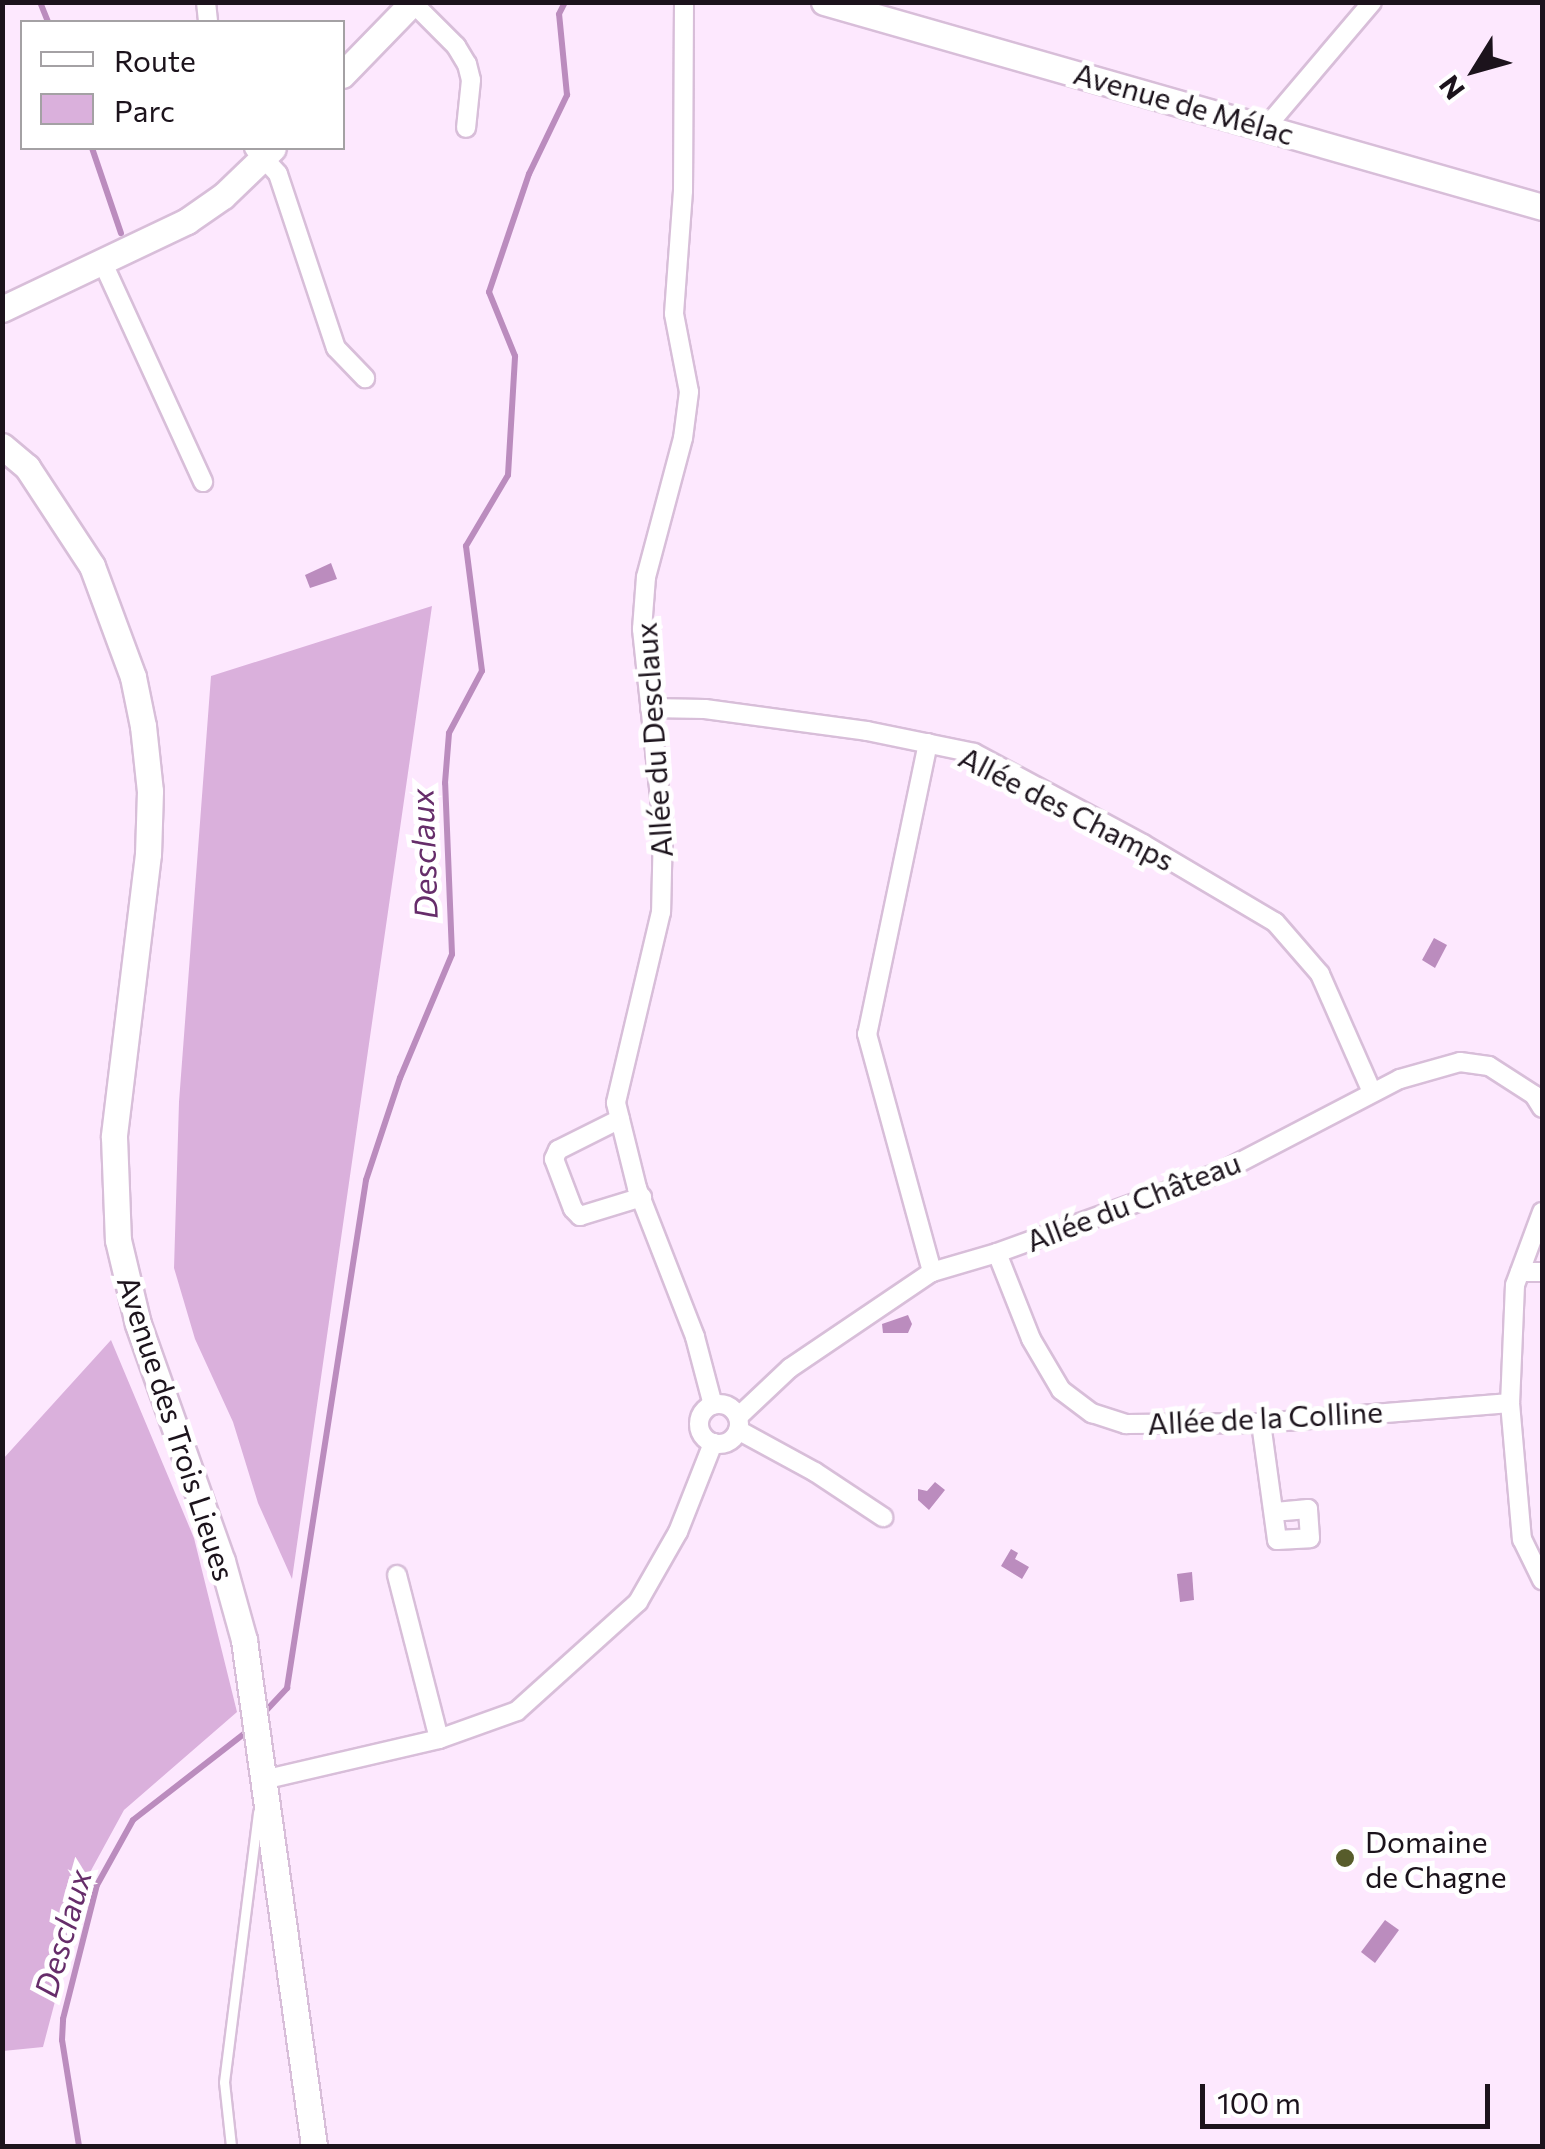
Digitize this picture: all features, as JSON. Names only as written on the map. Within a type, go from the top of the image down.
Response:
[{"type":"main road","name":"Avenue de Mélac","points":[[824,2],[1542,208]]},
{"type":"main road","points":[[345,73],[413,3]]},
{"type":"main road","points":[[2,310],[202,212],[263,151]]},
{"type":"main road","name":"Avenue des Trois Lieues","points":[[2,446],[27,467],[92,566],[133,678],[143,726],[150,792],[148,854],[114,1136],[118,1240],[138,1324],[222,1561],[244,1640],[314,2146]]},
{"type":"street","name":"Allée du Desclaux","points":[[684,2],[683,192],[674,314],[689,392],[684,438],[646,577],[642,630],[663,827],[661,912],[616,1104],[642,1198],[695,1337],[713,1405]]},
{"type":"street","points":[[1266,126],[1372,2]]},
{"type":"street","points":[[413,3],[456,46],[467,64],[472,80],[466,128]]},
{"type":"street","points":[[263,151],[278,174],[336,348],[365,378]]},
{"type":"street","points":[[102,262],[203,482]]},
{"type":"street","name":"Allée des Champs","points":[[650,708],[705,709],[928,743],[974,754],[1143,844],[1275,922],[1320,974],[1372,1092]]},
{"type":"street","points":[[928,743],[866,1034],[932,1272]]},
{"type":"street","name":"Allée du Château","points":[[738,1423],[790,1368],[932,1272],[997,1253],[1222,1171],[1400,1078],[1460,1062],[1488,1066],[1508,1075],[1534,1095],[1542,1108]]},
{"type":"street","points":[[620,1119],[558,1150],[554,1158],[573,1209],[580,1216],[642,1198]]},
{"type":"street","points":[[1542,1212],[1515,1285],[1510,1403],[1522,1539],[1542,1580]]},
{"type":"street","name":"Allée de la Colline","points":[[997,1253],[1031,1339],[1061,1390],[1092,1413],[1126,1424],[1261,1423],[1510,1403]]},
{"type":"street","points":[[1520,1272],[1542,1272]]},
{"type":"street","points":[[738,1423],[725,1443],[713,1443],[703,1436],[699,1424],[703,1412],[713,1405],[730,1407],[738,1423],[883,1518]]},
{"type":"street","points":[[1261,1423],[1275,1512]]},
{"type":"street","points":[[263,1780],[439,1739],[517,1711],[638,1602],[678,1532],[713,1443]]},
{"type":"street","points":[[397,1575],[439,1739]]},
{"type":"lane","points":[[231,2146],[224,2082],[263,1780]]},
{"type":"green space","points":[[432,606],[292,1579],[258,1503],[233,1422],[195,1339],[174,1268],[179,1102],[211,676]]},
{"type":"green space","points":[[111,1340],[194,1538],[237,1712],[124,1810],[88,1876],[43,2047],[3,2051],[3,1459]]},
{"type":"shaded area","points":[[331,563],[337,579],[310,588],[305,575]]},
{"type":"shaded area","points":[[1434,938],[1447,945],[1435,968],[1422,960]]},
{"type":"shaded area","points":[[908,1315],[912,1324],[908,1333],[883,1333],[882,1324]]},
{"type":"shaded area","points":[[935,1482],[945,1490],[929,1510],[918,1500],[918,1489],[927,1491]]},
{"type":"shaded area","points":[[1011,1549],[1018,1553],[1015,1559],[1029,1567],[1022,1579],[1001,1566]]},
{"type":"shaded area","points":[[1192,1572],[1194,1600],[1180,1602],[1177,1574]]},
{"type":"shaded area","points":[[1385,1920],[1399,1930],[1375,1963],[1361,1952]]},
{"type":"waterway","points":[[40,2],[47,20]]},
{"type":"waterway","name":"Desclaux","points":[[262,1715],[287,1688],[366,1180],[400,1078],[452,954],[445,783],[449,733],[482,671],[466,546],[508,475],[515,356],[489,292],[529,174],[567,95],[559,14],[565,2]]},
{"type":"waterway","points":[[93,150],[121,233]]},
{"type":"waterway","name":"Desclaux","points":[[79,2146],[62,2040],[63,2019],[97,1885],[133,1820],[244,1734]]},
{"type":"place","name":"Domaine de Chagne","points":[[1345,1858]]}]
